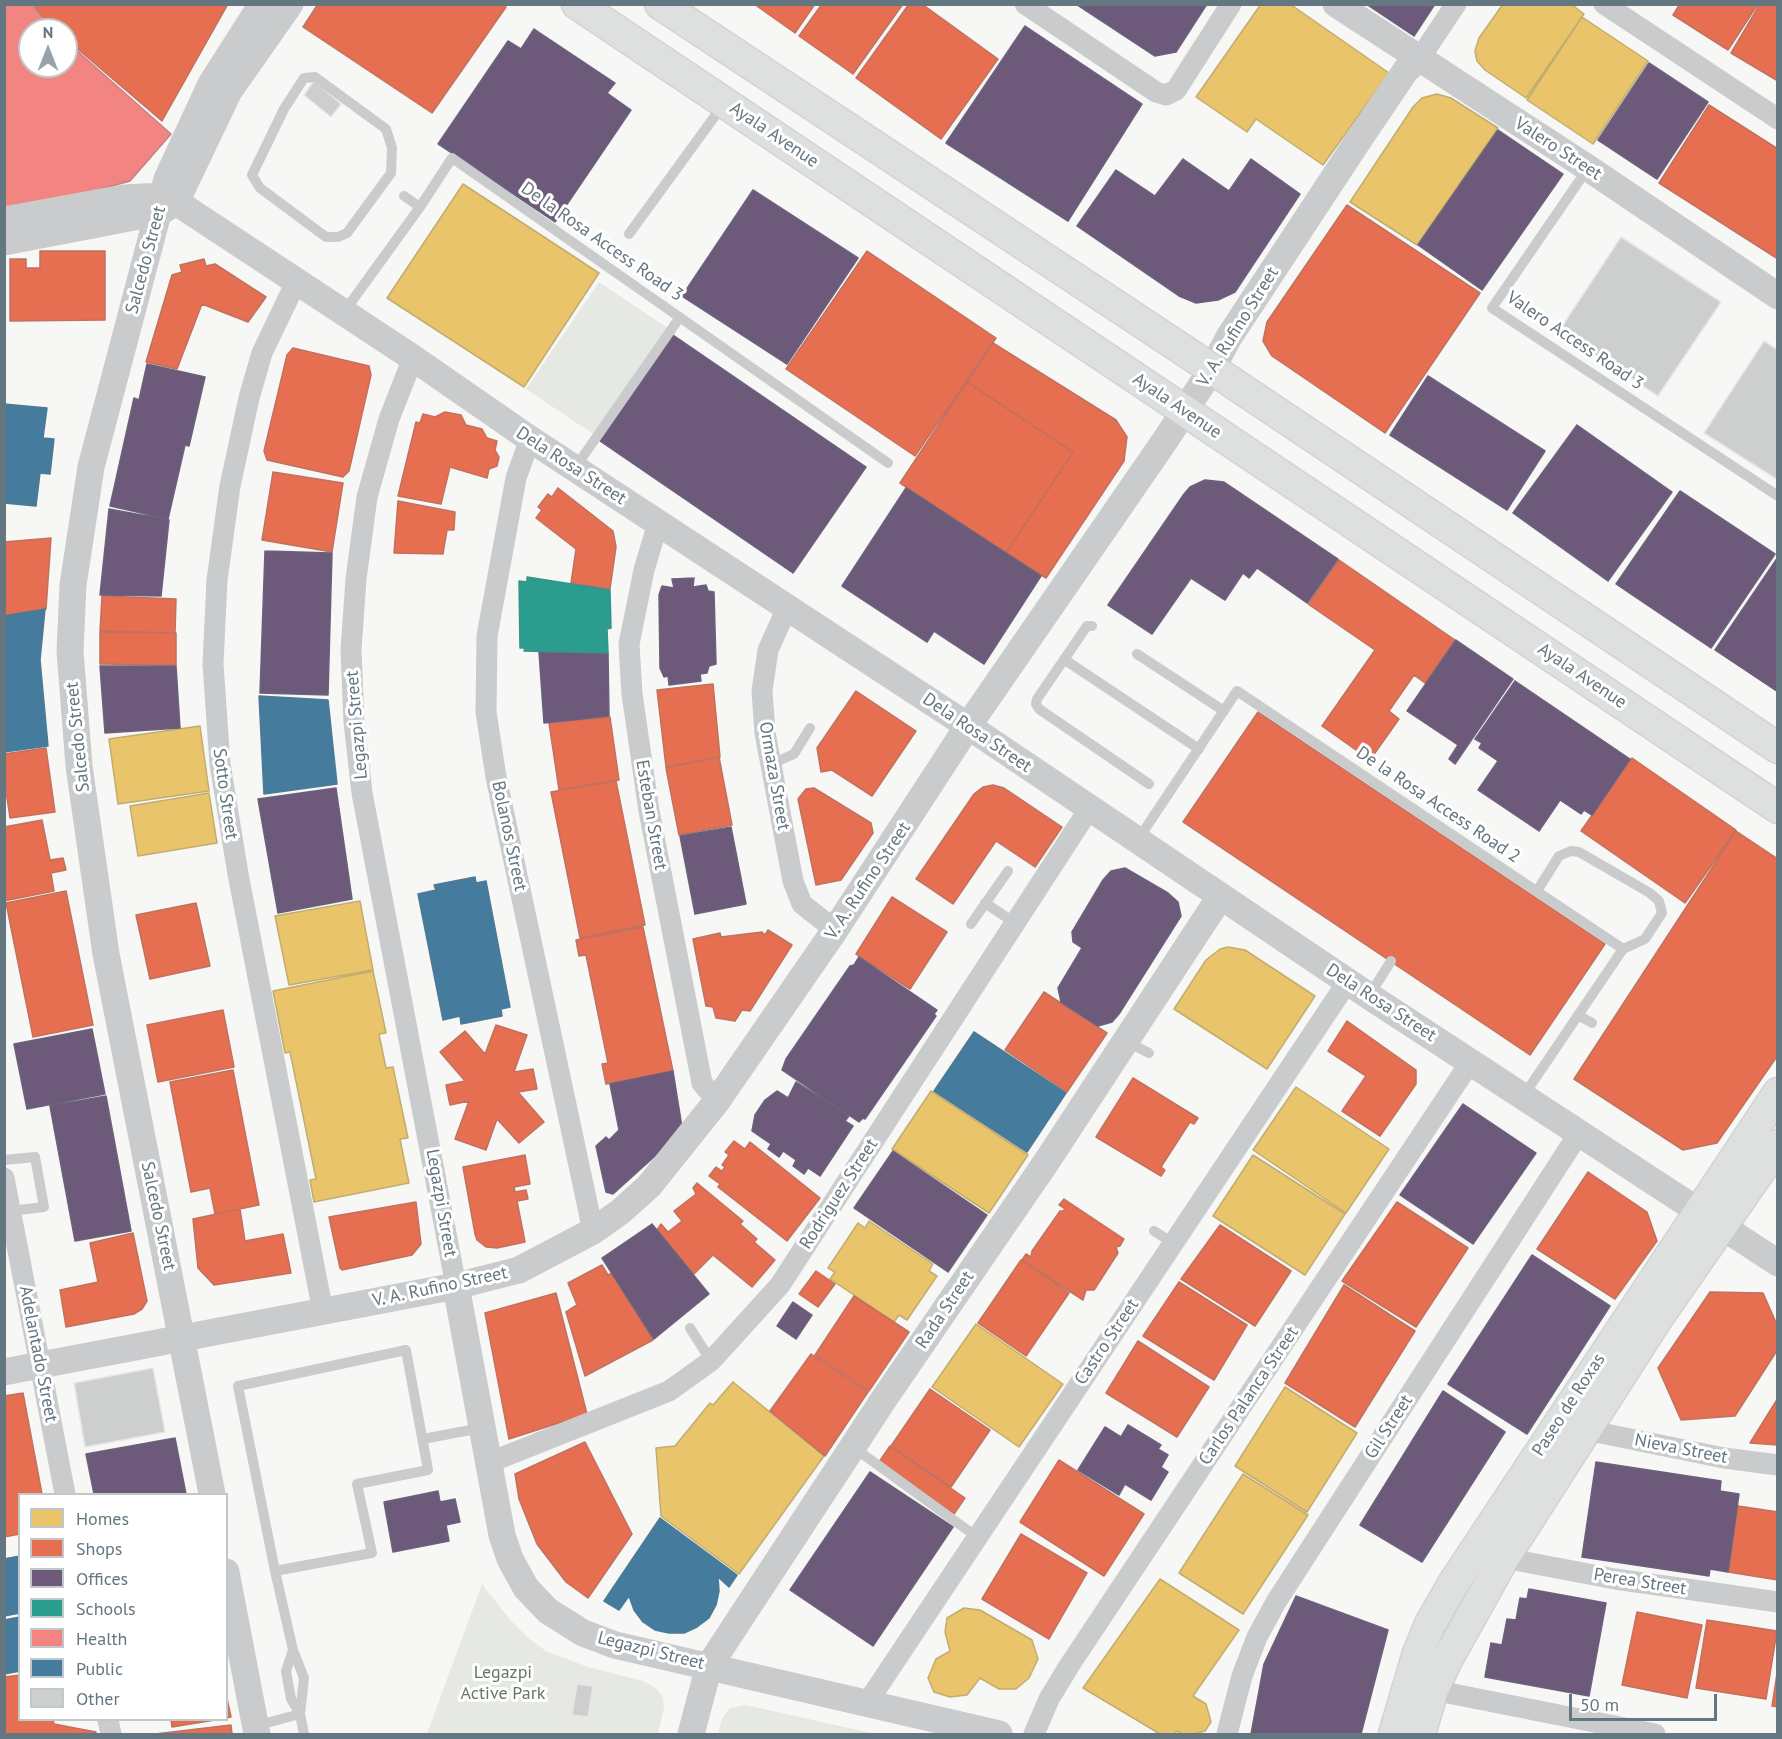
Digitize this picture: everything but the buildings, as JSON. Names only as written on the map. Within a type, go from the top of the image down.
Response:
[{"type":"main road","name":"Ayala Avenue","points":[[577,4],[1778,808]]},
{"type":"main road","points":[[660,4],[1212,369],[1778,748]]},
{"type":"main road","name":"Paseo de Roxas","points":[[1394,1734],[1418,1653],[1444,1599],[1778,1093]]},
{"type":"main road","name":"Paseo de Roxas","points":[[1420,1734],[1433,1690],[1462,1632],[1504,1558],[1657,1319],[1778,1145]]},
{"type":"street","name":"Salcedo Street","points":[[212,1493],[106,954],[79,766],[70,651],[73,585],[90,467],[166,204],[174,159],[211,84],[262,4]]},
{"type":"street","name":"Salcedo Street","points":[[166,204],[229,92],[290,4]]},
{"type":"street","points":[[1025,4],[1156,92],[1166,95],[1176,90],[1231,4]]},
{"type":"street","name":"Valero Street","points":[[1336,4],[1588,168],[1778,296]]},
{"type":"street","name":"V. A. Rufino Street","points":[[4,1372],[456,1286],[519,1270],[593,1231],[620,1212],[649,1186],[717,1101],[835,930],[968,726],[1212,369],[1229,337],[1360,138],[1406,70],[1420,58],[1456,4]]},
{"type":"street","points":[[1604,4],[1778,118]]},
{"type":"street","points":[[4,220],[124,198],[166,204]]},
{"type":"street","points":[[4,242],[166,204]]},
{"type":"street","name":"Dela Rosa Street","points":[[166,204],[297,280],[530,439],[968,726],[1358,989],[1778,1263]]},
{"type":"street","name":"Sotto Street","points":[[297,280],[262,353],[246,409],[230,486],[217,580],[213,663],[220,764],[238,874],[323,1311]]},
{"type":"street","name":"Legazpi Street","points":[[413,358],[389,419],[367,497],[352,639],[353,711],[362,793],[481,1428],[502,1535],[510,1559],[526,1588],[548,1611],[583,1633],[615,1644],[999,1734]]},
{"type":"street","name":"Bolanos Street","points":[[530,439],[516,478],[487,636],[486,712],[499,789],[593,1231]]},
{"type":"street","name":"Esteban Street","points":[[658,523],[644,570],[629,644],[632,694],[649,811],[702,1083],[717,1101]]},
{"type":"street","name":"Ormaza Street","points":[[787,608],[768,650],[762,691],[771,764],[793,881],[802,904],[835,930]]},
{"type":"street","name":"Rodriguez Street","points":[[488,1463],[669,1391],[711,1361],[780,1285],[1089,809]]},
{"type":"street","name":"Rada Street","points":[[691,1734],[709,1666],[853,1447],[1051,1163],[1138,1047],[1220,897]]},
{"type":"street","name":"Castro Street","points":[[867,1703],[1173,1243],[1358,989]]},
{"type":"street","name":"Carlos Palanca Street","points":[[1034,1734],[1049,1699],[1069,1666],[1471,1061]]},
{"type":"street","name":"Gil Street","points":[[1227,1734],[1246,1666],[1257,1637],[1276,1602],[1579,1133]]},
{"type":"street","name":"Adelantado Street","points":[[4,1178],[65,1493]]},
{"type":"street","name":"Nieva Street","points":[[1586,1430],[1724,1458],[1778,1465]]},
{"type":"street","name":"Perea Street","points":[[1504,1558],[1615,1579],[1778,1602]]},
{"type":"street","points":[[228,1583],[256,1730]]},
{"type":"street","points":[[1433,1690],[1655,1734]]},
{"type":"lane","points":[[315,77],[386,129],[392,148],[391,173],[385,182],[347,233],[338,237],[326,237],[260,188],[252,175],[284,108],[304,78],[315,77]]},
{"type":"lane","points":[[629,234],[724,102]]},
{"type":"lane","name":"De la Rosa Access Road 3","points":[[343,312],[420,207],[452,158],[888,463]]},
{"type":"lane","name":"Valero Access Road 3","points":[[1588,168],[1492,308],[1778,496]]},
{"type":"lane","points":[[404,196],[420,207]]},
{"type":"lane","points":[[575,469],[680,317]]},
{"type":"lane","points":[[1092,626],[1086,626],[1037,699],[1039,709],[1149,784]]},
{"type":"lane","points":[[1137,654],[1224,711]]},
{"type":"lane","points":[[1065,660],[1199,749]]},
{"type":"lane","name":"De la Rosa Access Road 2","points":[[1137,841],[1237,691],[1623,949]]},
{"type":"lane","points":[[771,764],[794,754],[810,728]]},
{"type":"lane","points":[[1523,1096],[1623,949],[1645,939],[1662,913],[1659,901],[1650,893],[1579,852],[1571,851],[1559,856],[1536,891]]},
{"type":"lane","points":[[971,924],[1008,872]]},
{"type":"lane","points":[[985,903],[1015,922]]},
{"type":"lane","points":[[1358,989],[1391,962]]},
{"type":"lane","points":[[1578,1015],[1592,1023]]},
{"type":"lane","points":[[4,1160],[35,1157],[44,1207],[10,1211]]},
{"type":"lane","points":[[1154,1231],[1173,1243]]},
{"type":"lane","points":[[690,1328],[711,1361]]},
{"type":"lane","points":[[276,1571],[372,1553],[357,1484],[428,1470],[406,1350],[238,1386],[276,1571],[293,1650],[304,1678],[300,1714],[304,1734]]},
{"type":"lane","points":[[423,1439],[481,1428]]},
{"type":"lane","points":[[853,1447],[977,1537]]},
{"type":"lane","points":[[293,1650],[286,1671],[291,1699],[300,1714]]},
{"type":"lane","points":[[256,1730],[300,1714]]},
{"type":"green space","points":[[599,282],[669,329],[596,436],[526,389]]},
{"type":"green space","name":"Legazpi Active Park","points":[[482,1584],[511,1621],[528,1638],[546,1651],[588,1667],[643,1681],[656,1688],[663,1697],[664,1708],[658,1734],[427,1734]]},
{"type":"green space","points":[[746,1705],[875,1734],[718,1734],[722,1719],[730,1708]]}]
